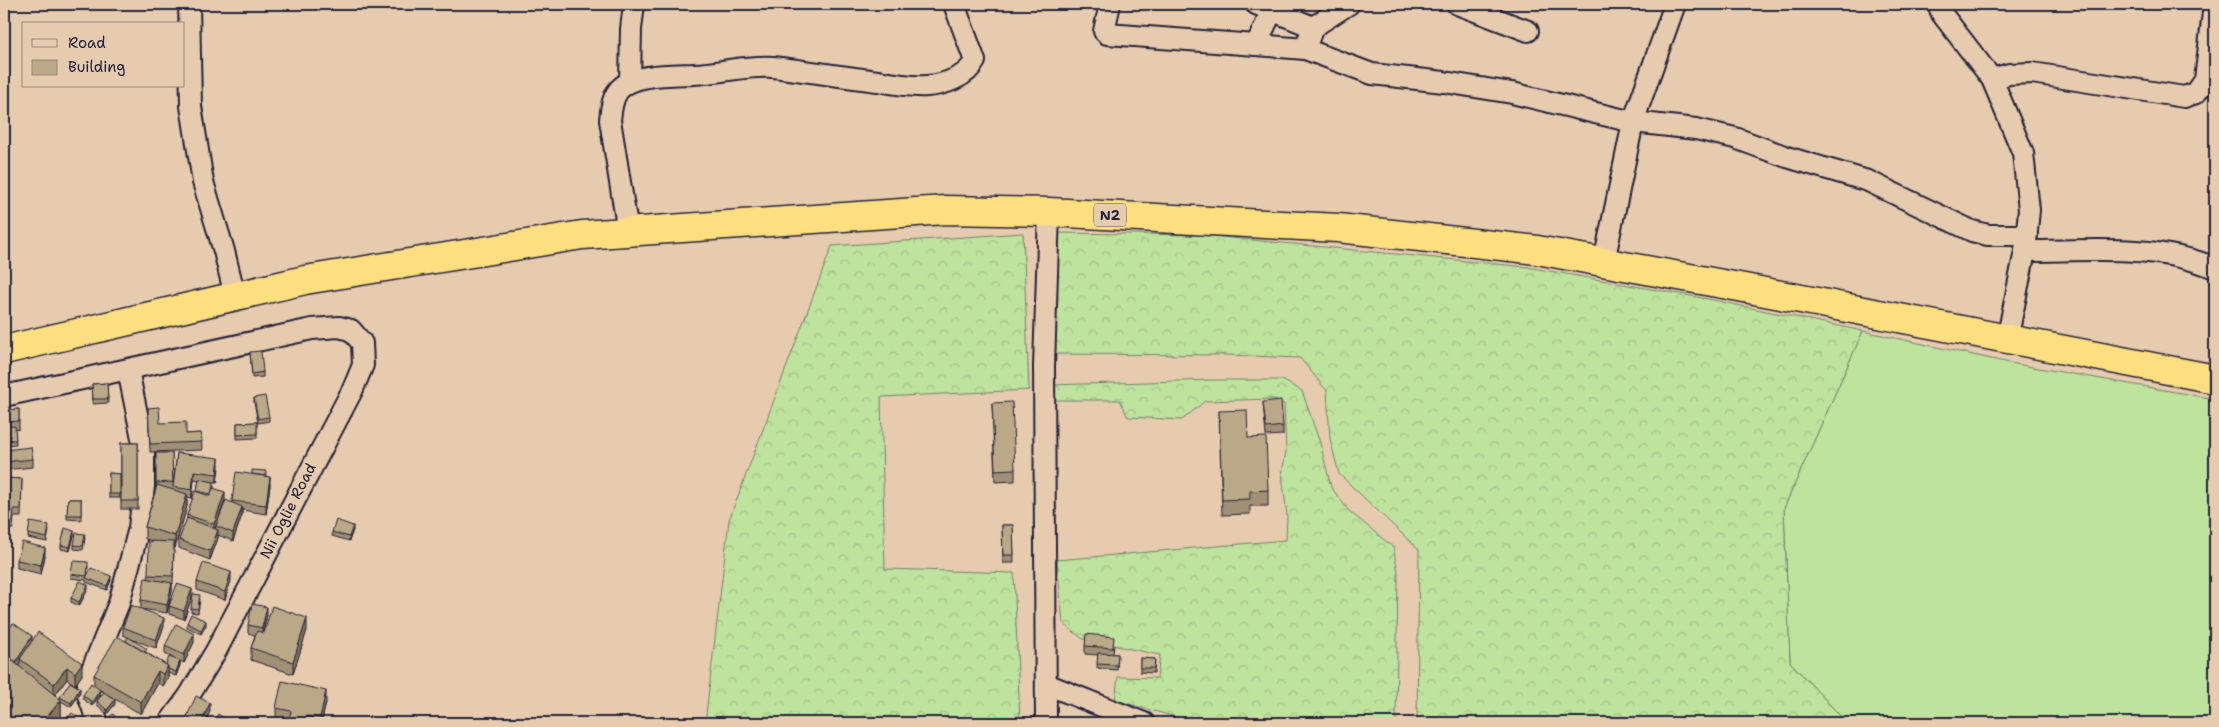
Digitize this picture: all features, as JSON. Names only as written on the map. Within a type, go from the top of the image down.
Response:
[{"type":"highway","name":"N2","points":[[4,350],[324,277],[582,235],[945,210],[1049,212],[1338,228],[1536,250],[1739,287],[2007,340],[2130,361],[2215,379]]},
{"type":"street","points":[[189,4],[191,106],[203,182],[224,251],[235,296]]},
{"type":"street","points":[[630,82],[631,29],[634,4]]},
{"type":"street","points":[[628,232],[610,120],[612,103],[619,90],[630,82],[650,77],[704,74],[740,67],[772,67],[898,84],[926,86],[950,82],[973,66],[975,62],[954,4]]},
{"type":"street","points":[[1110,4],[1104,25],[1104,31],[1107,34],[1305,49],[1372,74],[1444,82],[1512,93],[1633,122],[1696,129],[1734,138],[1787,157],[1868,181],[1972,231],[2026,243],[2142,252],[2189,258],[2215,268]]},
{"type":"street","points":[[1305,49],[1313,27],[1349,4]]},
{"type":"street","points":[[1457,4],[1528,31]]},
{"type":"street","points":[[1604,262],[1633,122],[1675,4]]},
{"type":"street","points":[[1938,4],[1942,14],[1992,79],[2023,153],[2029,210],[2026,243],[2007,340]]},
{"type":"street","points":[[1992,79],[2010,74],[2032,73],[2184,97],[2196,93],[2205,80],[2214,4]]},
{"type":"street","points":[[1256,45],[1264,7],[1313,27]]},
{"type":"street","points":[[1046,723],[1044,366],[1049,212]]},
{"type":"street","name":"Nii Oglie Road","points":[[4,396],[312,329],[339,327],[351,330],[362,342],[363,365],[353,389],[320,448],[216,651],[189,696],[169,723]]},
{"type":"street","points":[[98,723],[88,695],[88,679],[119,603],[139,528],[144,486],[144,448],[128,370]]},
{"type":"street","points":[[1046,684],[1144,723]]},
{"type":"green space","points":[[1023,233],[1029,390],[881,397],[885,569],[1014,573],[1020,723],[705,723],[729,520],[832,246]]},
{"type":"green space","points":[[1053,233],[1201,235],[1527,267],[1708,299],[1863,331],[1784,508],[1790,662],[1847,723],[1417,723],[1419,550],[1339,474],[1330,439],[1327,391],[1300,358],[1227,355],[1050,354]]},
{"type":"green space","points":[[1863,331],[2010,363],[2215,399],[2215,723],[1847,723],[1790,662],[1784,508]]},
{"type":"green space","points":[[1212,380],[1282,380],[1302,391],[1320,443],[1331,487],[1349,511],[1393,547],[1398,572],[1396,723],[1197,723],[1115,700],[1118,677],[1157,678],[1160,655],[1083,639],[1063,623],[1057,560],[1286,540],[1287,516],[1282,474],[1286,451],[1284,404],[1275,399],[1205,401],[1182,420],[1128,417],[1120,400],[1050,400],[1051,385]]},
{"type":"building","points":[[261,351],[263,372],[252,374],[250,352]]},
{"type":"building","points":[[107,383],[108,399],[93,399],[92,384]]},
{"type":"building","points":[[265,396],[269,417],[258,419],[254,398]]},
{"type":"building","points":[[1281,400],[1283,426],[1266,428],[1263,402]]},
{"type":"building","points":[[1012,402],[1015,469],[995,470],[992,403]]},
{"type":"building","points":[[159,407],[160,423],[186,422],[186,434],[201,433],[202,442],[150,444],[148,408]]},
{"type":"building","points":[[19,409],[19,421],[4,422],[4,410]]},
{"type":"building","points":[[1247,410],[1248,438],[1266,437],[1268,490],[1250,491],[1250,499],[1222,500],[1219,411]]},
{"type":"building","points":[[257,422],[257,434],[237,435],[237,423]]},
{"type":"building","points":[[15,426],[16,440],[4,440],[4,427]]},
{"type":"building","points":[[121,443],[138,443],[138,501],[121,501]]},
{"type":"building","points":[[31,447],[33,459],[4,462],[4,450]]},
{"type":"building","points":[[156,453],[172,453],[173,482],[156,483]]},
{"type":"building","points":[[177,453],[219,458],[217,474],[194,471],[192,490],[173,487]]},
{"type":"building","points":[[252,470],[266,471],[266,476],[252,474]]},
{"type":"building","points":[[236,472],[270,477],[266,505],[232,501]]},
{"type":"building","points":[[109,473],[120,474],[120,494],[109,494]]},
{"type":"building","points":[[4,478],[22,479],[21,509],[14,509],[13,521],[4,521]]},
{"type":"building","points":[[199,479],[214,482],[211,494],[197,491]]},
{"type":"building","points":[[157,485],[187,494],[175,536],[145,527]]},
{"type":"building","points":[[213,488],[225,492],[214,524],[187,515],[195,491],[210,496]]},
{"type":"building","points":[[68,499],[81,499],[81,515],[67,515]]},
{"type":"building","points":[[226,500],[242,507],[233,533],[216,526]]},
{"type":"building","points":[[187,518],[218,530],[210,551],[179,540]]},
{"type":"building","points":[[336,520],[353,526],[349,537],[332,532]]},
{"type":"building","points":[[30,522],[49,525],[47,538],[28,534]]},
{"type":"building","points":[[1002,525],[1013,525],[1014,555],[1003,555]]},
{"type":"building","points":[[65,528],[74,531],[70,547],[61,545]]},
{"type":"building","points":[[76,533],[85,534],[83,546],[74,545]]},
{"type":"building","points":[[149,541],[174,542],[173,576],[148,575]]},
{"type":"building","points":[[22,542],[45,548],[41,565],[17,560]]},
{"type":"building","points":[[73,561],[88,562],[87,576],[71,574]]},
{"type":"building","points":[[203,563],[231,572],[225,592],[197,582]]},
{"type":"building","points":[[91,568],[111,576],[107,586],[86,578]]},
{"type":"building","points":[[145,578],[172,583],[167,605],[141,600]]},
{"type":"building","points":[[80,581],[88,585],[79,602],[71,598]]},
{"type":"building","points":[[177,584],[192,589],[184,611],[169,606]]},
{"type":"building","points":[[193,594],[200,595],[198,609],[191,608]]},
{"type":"building","points":[[252,604],[267,607],[262,628],[248,625]]},
{"type":"building","points":[[131,605],[164,618],[156,640],[123,627]]},
{"type":"building","points":[[272,606],[307,618],[293,662],[251,648],[257,631],[264,633]]},
{"type":"building","points":[[191,614],[206,621],[201,630],[187,623]]},
{"type":"building","points":[[13,623],[32,636],[16,662],[4,653],[4,636]]},
{"type":"building","points":[[176,624],[194,634],[184,655],[165,646]]},
{"type":"building","points":[[38,632],[82,663],[75,673],[67,667],[54,684],[20,659]]},
{"type":"building","points":[[1086,634],[1114,637],[1113,648],[1085,646]]},
{"type":"building","points":[[117,636],[168,666],[163,674],[158,671],[141,702],[94,675]]},
{"type":"building","points":[[128,637],[147,649],[145,652],[126,641]]},
{"type":"building","points":[[1098,653],[1118,654],[1117,665],[1097,664]]},
{"type":"building","points":[[169,657],[180,661],[176,672],[168,669],[166,665]]},
{"type":"building","points":[[9,658],[61,700],[42,723],[4,722],[4,665]]},
{"type":"building","points":[[1140,658],[1155,659],[1154,668],[1140,668]]},
{"type":"building","points":[[282,681],[326,691],[320,718],[307,716],[305,723],[289,719],[291,711],[276,708]]},
{"type":"building","points":[[70,682],[80,688],[71,703],[60,697]]},
{"type":"building","points":[[91,683],[100,690],[92,702],[83,695]]},
{"type":"building","points":[[104,692],[115,700],[107,710],[97,701]]},
{"type":"building","points":[[196,696],[210,703],[201,723],[186,719]]},
{"type":"building","points":[[72,713],[84,723],[63,723]]},
{"type":"building","points":[[113,714],[121,723],[103,722]]},
{"type":"building","points":[[218,714],[232,723],[213,723]]}]
